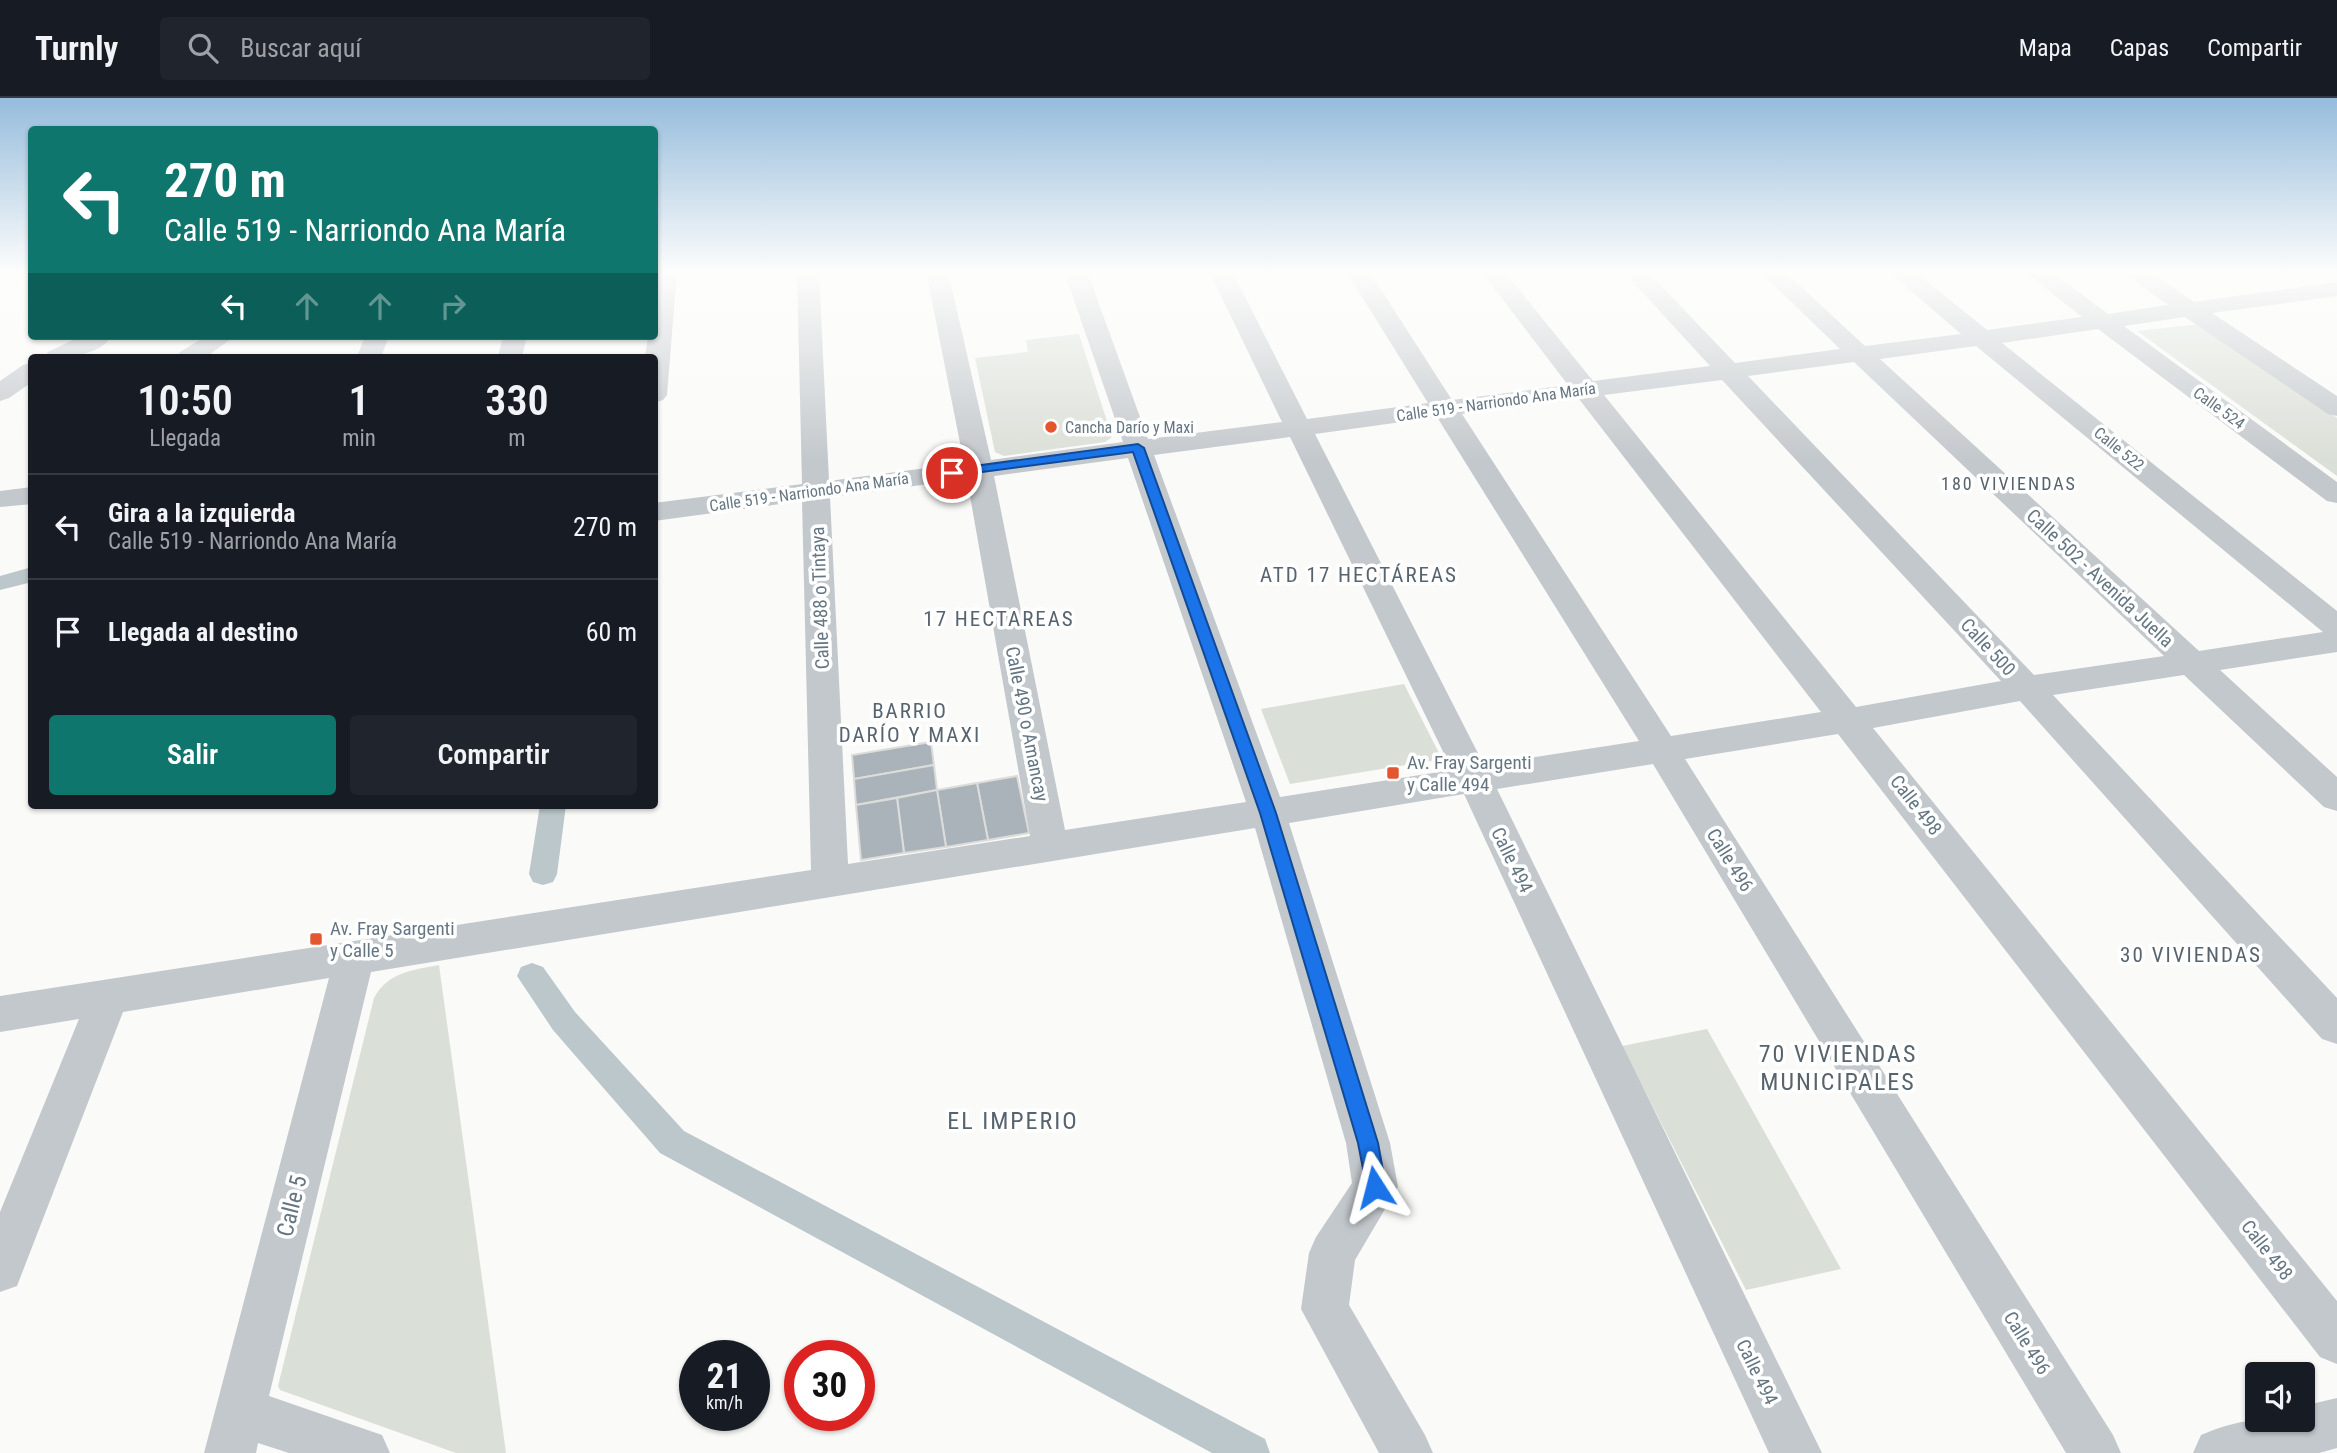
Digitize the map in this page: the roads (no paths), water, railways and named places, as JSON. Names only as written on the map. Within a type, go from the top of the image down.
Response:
[{"type":"street","points":[[658,354],[660,334]]},
{"type":"street","name":"Calle 488 o Tintaya","points":[[810,334],[830,882]]},
{"type":"street","name":"Calle 490 o Amancay","points":[[950,334],[979,469],[1050,846]]},
{"type":"street","points":[[1098,334],[1268,813],[1368,1143],[1375,1187],[1332,1253],[1325,1309],[1407,1453]]},
{"type":"street","name":"Calle 494","points":[[1252,334],[1474,779],[1796,1453]]},
{"type":"street","name":"Calle 496","points":[[1397,334],[1661,748],[2095,1453]]},
{"type":"street","name":"Calle 498","points":[[1541,334],[2337,1340]]},
{"type":"street","name":"Calle 500","points":[[1693,334],[2027,688],[2337,1026]]},
{"type":"street","name":"Calle 502 - Avenida Juella","points":[[1839,334],[2337,798]]},
{"type":"street","name":"Calle 522","points":[[1978,334],[2337,627]]},
{"type":"street","name":"Calle 519 - Narriondo Ana María","points":[[658,512],[2009,334]]},
{"type":"street","name":"Calle 524","points":[[2119,334],[2337,495]]},
{"type":"street","points":[[2226,334],[2337,408]]},
{"type":"street","points":[[63,354],[92,340]]},
{"type":"street","points":[[194,354],[217,340]]},
{"type":"street","points":[[0,393],[28,373]]},
{"type":"street","points":[[0,499],[28,496]]},
{"type":"street","points":[[0,1014],[1849,720],[2027,688],[2337,641]]},
{"type":"street","name":"Calle 5","points":[[235,1432],[354,959]]},
{"type":"street","points":[[0,1269],[108,995]]},
{"type":"street","points":[[2219,1453],[2337,1423]]},
{"type":"street","points":[[235,1432],[364,1453]]},
{"type":"waterway","points":[[0,583],[28,575]]},
{"type":"waterway","points":[[543,874],[552,809]]},
{"type":"waterway","points":[[532,976],[564,1021],[672,1142],[1251,1453]]},
{"type":"place","name":"Cancha Darío y Maxi","points":[[1051,427]]},
{"type":"place","name":"Av. Fray Sargenti y Calle 494","points":[[1393,773]]},
{"type":"place","name":"Av. Fray Sargenti y Calle 5","points":[[316,939]]},
{"type":"district","name":"180 VIVIENDAS","points":[[2009,483]]},
{"type":"district","name":"ATD 17 HECTÁREAS","points":[[1359,575]]},
{"type":"district","name":"17 HECTAREAS","points":[[999,619]]},
{"type":"district","name":"BARRIO DARÍO Y MAXI","points":[[910,723]]},
{"type":"district","name":"30 VIVIENDAS","points":[[2191,955]]},
{"type":"district","name":"70 VIVIENDAS MUNICIPALES","points":[[1838,1068]]},
{"type":"district","name":"EL IMPERIO","points":[[1013,1121]]}]
